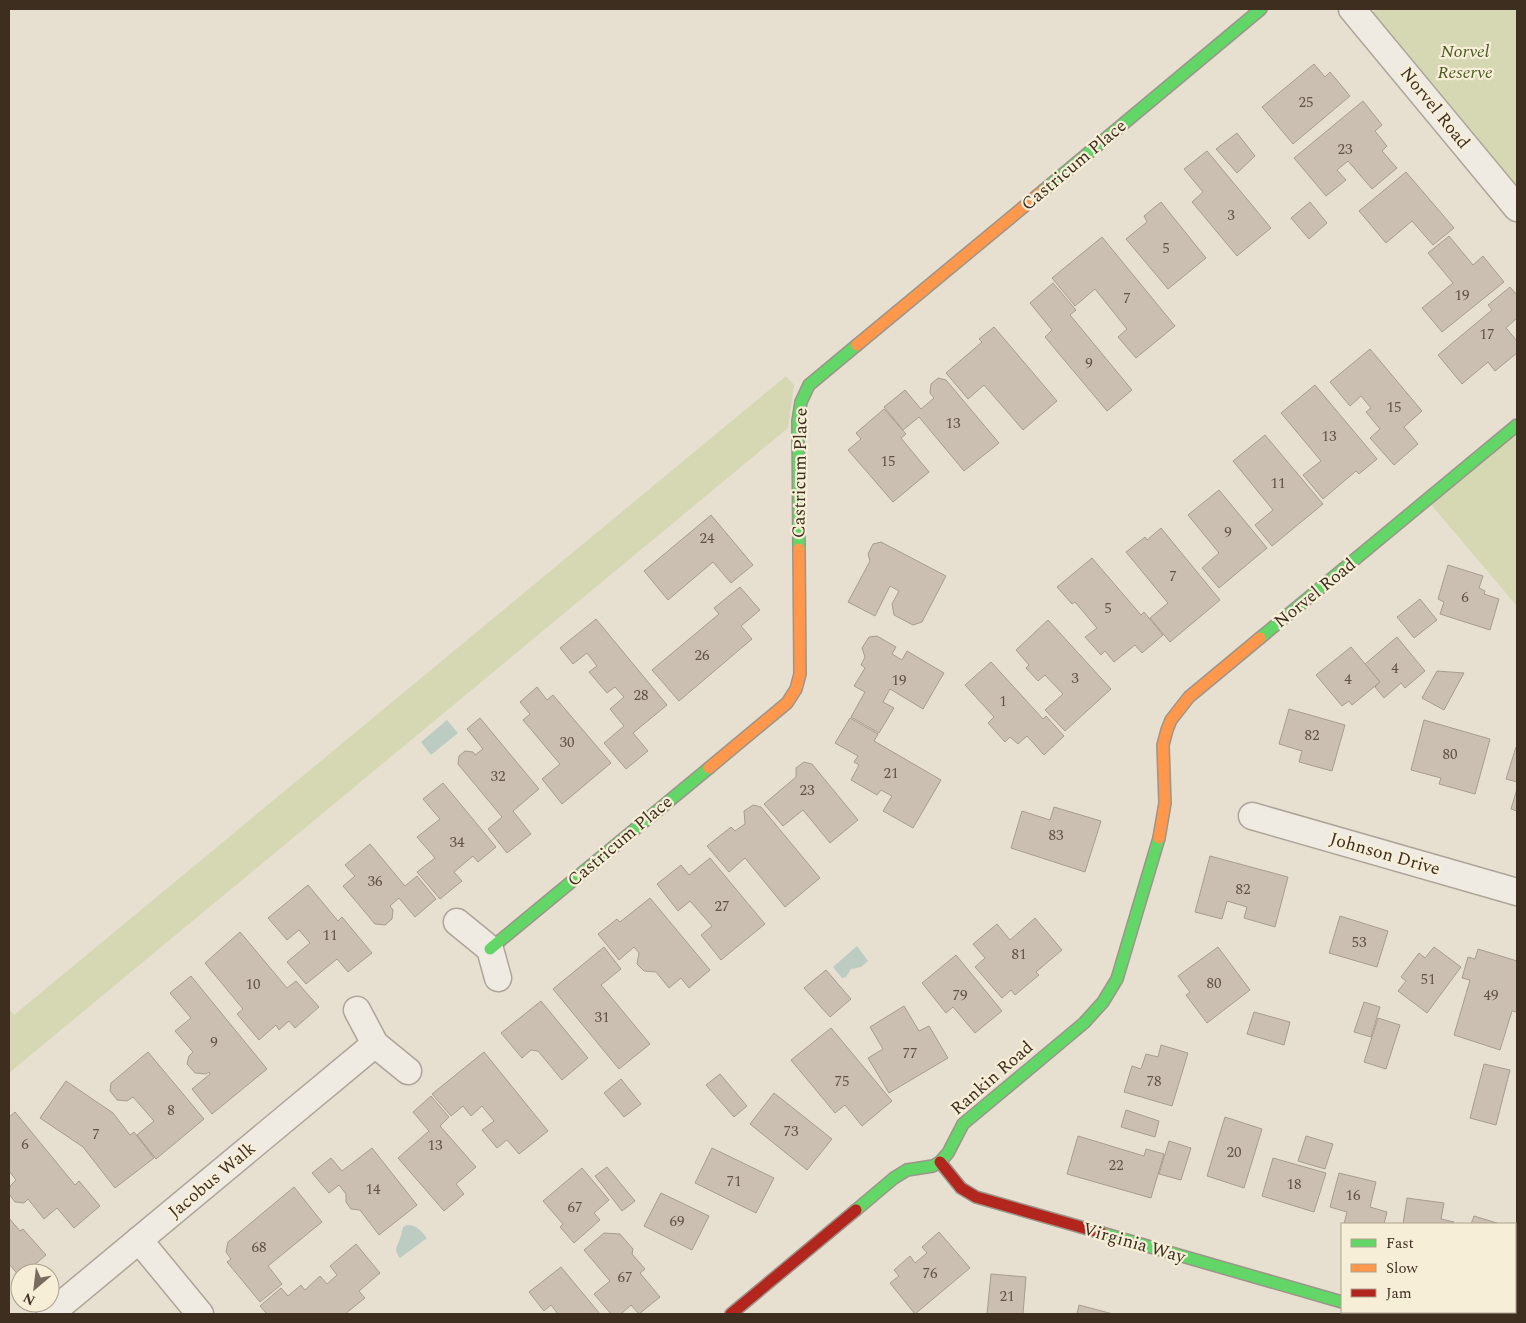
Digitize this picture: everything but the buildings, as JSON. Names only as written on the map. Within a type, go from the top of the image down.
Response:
[{"type":"street","name":"Castricum Place","points":[[490,949],[787,703],[794,695],[800,674],[798,421],[802,398],[809,385],[1261,9]]},
{"type":"street","name":"Norvel Road","points":[[1352,9],[1517,208]]},
{"type":"street","name":"Norvel Road","points":[[1166,789],[1164,744],[1168,727],[1179,708],[1517,426]]},
{"type":"street","name":"Rankin Road","points":[[940,1162],[948,1152],[963,1124],[1084,1023],[1102,1007],[1108,998],[1121,966],[1157,848],[1166,789]]},
{"type":"street","name":"Johnson Drive","points":[[1252,816],[1517,892]]},
{"type":"street","points":[[457,922],[490,949],[498,978]]},
{"type":"street","points":[[357,1010],[375,1044],[408,1071]]},
{"type":"street","name":"Jacobus Walk","points":[[50,1314],[375,1044]]},
{"type":"street","points":[[731,1314],[894,1178],[907,1170],[933,1166],[940,1162]]},
{"type":"street","name":"Virginia Way","points":[[940,1162],[961,1188],[976,1197],[1341,1302]]},
{"type":"street","points":[[139,1240],[200,1314]]},
{"type":"green space","name":"Norvel Reserve","points":[[1377,9],[1517,9],[1517,208],[1362,20]]},
{"type":"green space","points":[[786,376],[794,385],[788,428],[9,1073],[9,1009],[14,1015]]},
{"type":"green space","points":[[1517,425],[1517,606],[1428,501]]},
{"type":"shaded area","points":[[447,720],[458,733],[431,755],[421,742]]},
{"type":"shaded area","points":[[857,946],[868,961],[861,967],[851,969],[846,977],[842,978],[833,967]]},
{"type":"shaded area","points":[[407,1225],[416,1227],[427,1238],[400,1258],[396,1252],[397,1246],[403,1227]]},
{"type":"traffic: fast","points":[[1044,190],[1261,9]]},
{"type":"traffic: fast","points":[[799,549],[798,421],[801,402],[809,385],[857,345]]},
{"type":"traffic: fast","points":[[1260,638],[1517,425]]},
{"type":"traffic: fast","points":[[490,949],[709,768]]},
{"type":"traffic: fast","points":[[856,1210],[894,1178],[907,1170],[933,1166],[940,1162],[948,1153],[963,1124],[1084,1023],[1103,1002],[1117,979],[1159,838]]},
{"type":"traffic: fast","points":[[1102,1233],[1341,1302]]},
{"type":"traffic: slow","points":[[857,345],[1044,190]]},
{"type":"traffic: slow","points":[[709,768],[787,703],[796,689],[800,674],[799,549]]},
{"type":"traffic: slow","points":[[1159,838],[1165,803],[1163,745],[1171,720],[1189,697],[1260,638]]},
{"type":"traffic: jam","points":[[940,1162],[961,1188],[976,1197],[1102,1233]]},
{"type":"traffic: jam","points":[[731,1314],[856,1210]]}]
